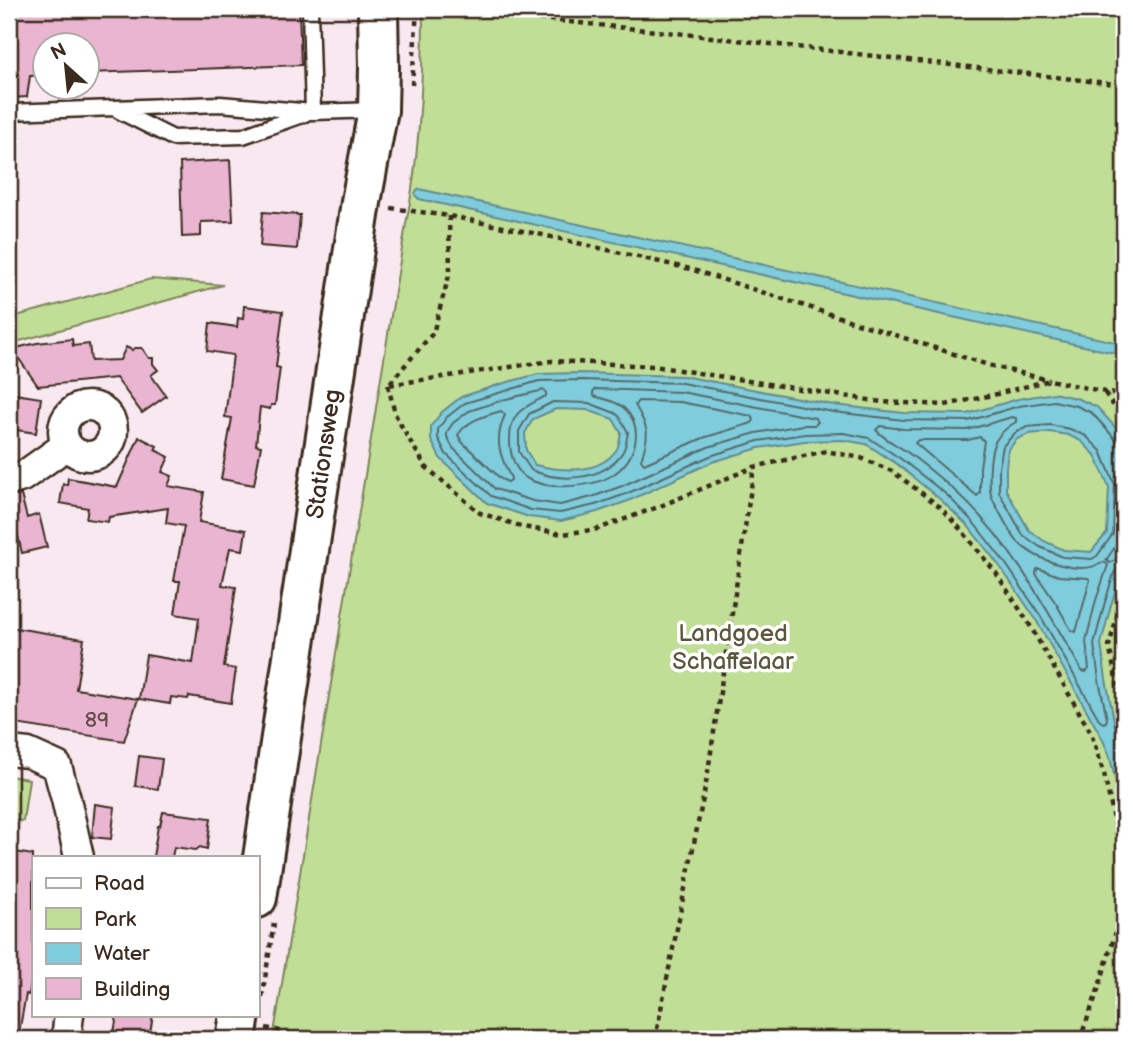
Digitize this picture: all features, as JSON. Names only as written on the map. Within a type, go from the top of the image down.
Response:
[{"type":"main road","name":"Stationsweg","points":[[259,885],[361,202],[378,110],[378,9]]},
{"type":"street","points":[[9,481],[22,477],[67,445]]},
{"type":"street","points":[[9,751],[28,753],[57,766],[79,856]]},
{"type":"street","points":[[66,1039],[69,1016]]},
{"type":"lane","points":[[310,9],[313,112]]},
{"type":"lane","points":[[9,112],[220,104],[313,112],[378,110]]},
{"type":"lane","points":[[115,109],[173,138],[243,136],[313,112]]},
{"type":"path","points":[[470,9],[1124,85]]},
{"type":"path","points":[[392,208],[449,216],[543,235],[690,269],[988,365],[1124,396]]},
{"type":"path","points":[[388,385],[433,333],[450,272],[449,216]]},
{"type":"path","points":[[388,385],[551,361],[654,366],[882,402],[946,405],[1050,380]]},
{"type":"path","points":[[388,385],[395,414],[426,467],[480,513],[523,527],[563,534],[598,529],[754,467],[826,451],[861,458],[892,471],[939,506],[996,573],[1028,622],[1091,733],[1104,774],[1123,860],[1119,922],[1080,1039]]},
{"type":"path","points":[[1105,392],[1124,421]]},
{"type":"path","points":[[655,1039],[707,778],[754,467]]},
{"type":"path","points":[[1124,595],[1110,646],[1124,715]]},
{"type":"path","points":[[245,1027],[318,1039]]},
{"type":"green space","name":"Landgoed Schaffelaar","points":[[1124,9],[1124,1039],[273,1039],[415,172],[420,118],[423,10]]},
{"type":"green space","points":[[151,279],[223,285],[9,344],[9,318]]},
{"type":"green space","points":[[9,776],[29,779],[23,821],[9,819]]},
{"type":"water","points":[[419,189],[1124,344],[1124,355],[419,199],[415,195]]},
{"type":"water","points":[[538,374],[683,376],[834,405],[904,413],[967,414],[1018,399],[1054,393],[1097,407],[1124,441],[1124,565],[1101,644],[1116,731],[1124,758],[1124,815],[1109,754],[1102,738],[1035,618],[968,526],[897,464],[866,444],[843,440],[805,441],[759,448],[712,462],[628,501],[597,512],[561,521],[529,517],[487,503],[440,458],[431,440],[431,426],[442,412],[461,397]],"holes":[[[556,409],[587,410],[613,419],[621,433],[617,449],[609,458],[590,468],[568,470],[535,465],[526,450],[525,433],[533,419]],[[1050,432],[1068,435],[1081,441],[1095,455],[1109,487],[1107,533],[1091,552],[1064,550],[1044,541],[1029,530],[1006,490],[1008,450],[1017,439],[1029,434]]]},
{"type":"building","points":[[9,9],[299,9],[301,65],[102,72],[102,32],[32,32],[32,76],[27,97],[9,98]]},
{"type":"building","points":[[230,160],[233,221],[201,222],[201,236],[182,237],[180,163]]},
{"type":"building","points":[[263,212],[300,215],[297,249],[260,246]]},
{"type":"building","points":[[244,306],[283,311],[276,367],[280,368],[275,405],[271,405],[270,409],[260,407],[256,445],[261,446],[254,485],[221,479],[232,418],[225,417],[233,355],[207,351],[210,323],[237,327],[238,318],[243,319]]},
{"type":"building","points":[[72,339],[73,346],[89,344],[91,361],[120,360],[126,347],[132,350],[142,348],[149,358],[153,358],[153,364],[158,370],[151,375],[166,396],[142,413],[116,378],[38,386],[12,349]]},
{"type":"building","points":[[15,394],[41,398],[36,433],[10,429]]},
{"type":"building","points":[[139,437],[157,446],[155,450],[169,457],[162,472],[172,476],[168,486],[204,492],[199,522],[246,530],[243,550],[230,548],[222,585],[236,587],[224,667],[236,669],[231,703],[189,696],[188,699],[171,697],[170,704],[139,699],[146,655],[193,663],[199,618],[175,614],[180,581],[174,581],[184,526],[166,523],[168,508],[109,517],[108,522],[86,519],[88,508],[60,503],[63,484],[67,485],[68,478],[117,487]]},
{"type":"building","points":[[21,495],[27,518],[39,514],[47,547],[22,553],[17,532],[9,534],[9,497]]},
{"type":"building","points":[[9,627],[84,639],[76,689],[138,699],[124,741],[9,723]]},
{"type":"building","points":[[139,756],[162,759],[158,789],[135,786]]},
{"type":"building","points":[[95,804],[115,807],[111,839],[92,837]]},
{"type":"building","points":[[163,812],[211,818],[207,849],[174,847],[172,856],[153,856]]},
{"type":"building","points":[[9,851],[33,856],[32,984],[29,995],[26,994],[19,1033],[9,1032]]},
{"type":"building","points":[[117,1016],[153,1016],[149,1039],[113,1039]]}]
